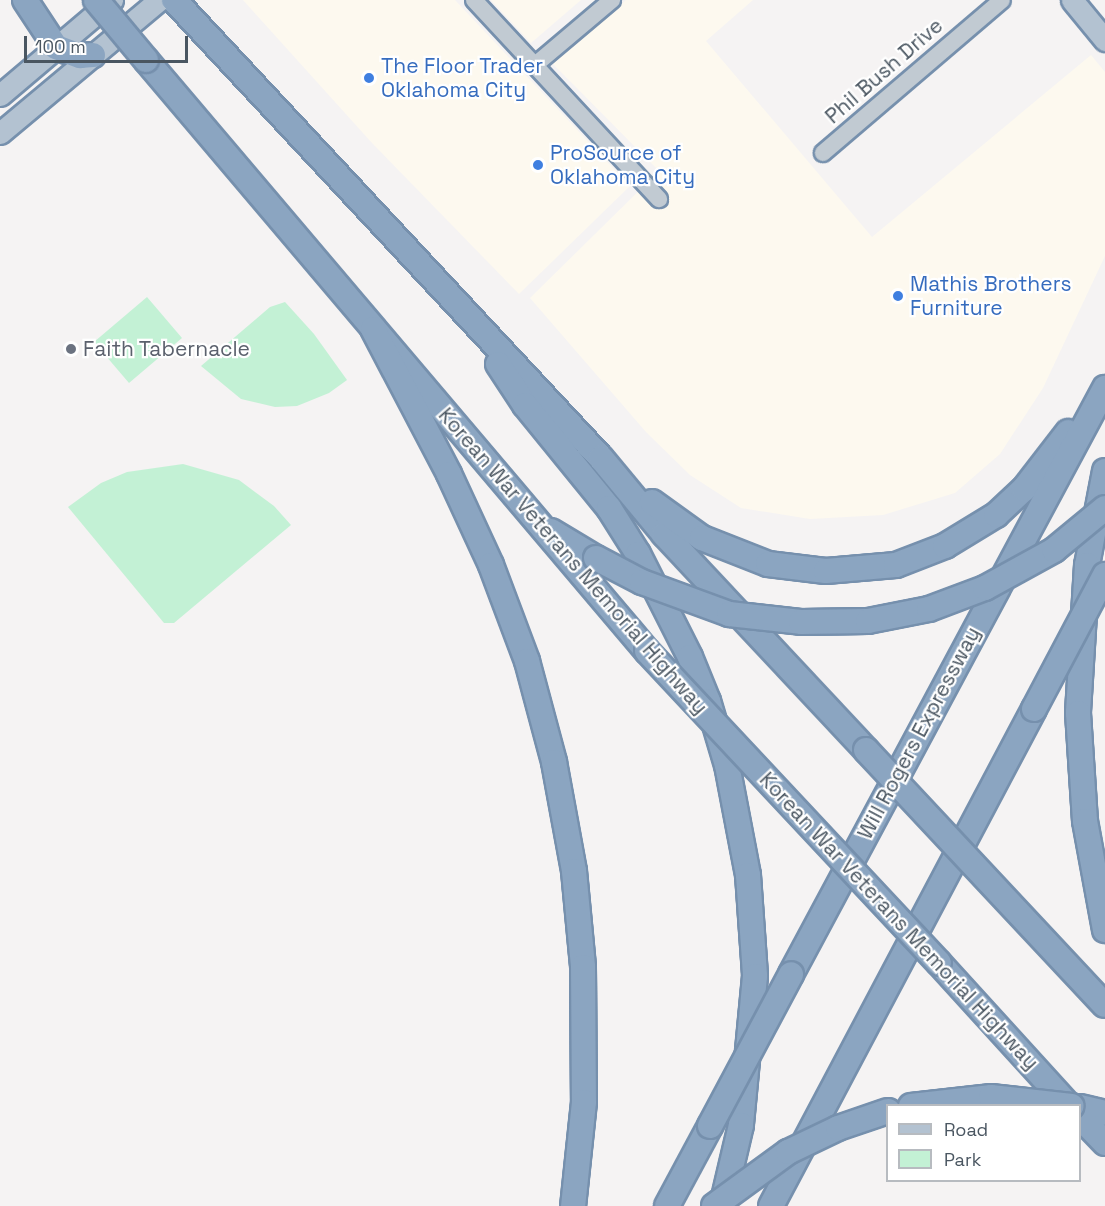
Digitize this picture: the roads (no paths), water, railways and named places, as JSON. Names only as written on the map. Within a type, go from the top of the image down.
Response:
[{"type":"highway","points":[[25,0],[56,48],[80,56],[93,55]]},
{"type":"highway","name":"Korean War Veterans Memorial Highway","points":[[96,0],[534,521],[647,651],[1068,1104]]},
{"type":"highway","points":[[174,0],[601,458],[664,534],[1105,1005]]},
{"type":"highway","points":[[459,305],[525,405],[609,508],[638,554],[666,605],[708,701],[741,826],[755,976],[741,1125],[722,1206]]},
{"type":"highway","points":[[373,329],[448,474],[491,565],[526,661],[554,762],[574,871],[583,967],[584,1102],[573,1206]]},
{"type":"highway","points":[[601,458],[676,522],[725,549],[787,568],[860,570],[914,559],[981,526],[1024,489],[1105,387]]},
{"type":"highway","name":"Will Rogers Expressway","points":[[667,1206],[1105,387]]},
{"type":"highway","points":[[1105,471],[1087,565],[1078,713],[1085,821],[1105,930]]},
{"type":"highway","points":[[534,521],[642,582],[729,614],[801,622],[868,621],[929,609],[986,588],[1054,550],[1105,508]]},
{"type":"highway","points":[[771,1206],[1105,575]]},
{"type":"highway","points":[[929,1104],[991,1097],[1052,1104]]},
{"type":"highway","points":[[1081,1107],[1105,1113]]},
{"type":"highway","points":[[714,1206],[788,1152],[838,1128],[886,1112]]},
{"type":"highway","points":[[1081,1118],[1105,1143]]},
{"type":"main road","points":[[0,95],[112,0]]},
{"type":"main road","points":[[0,133],[159,0]]},
{"type":"main road","points":[[1072,0],[1105,40]]},
{"type":"street","points":[[474,0],[659,199]]},
{"type":"street","points":[[535,65],[612,0]]},
{"type":"street","name":"Phil Bush Drive","points":[[823,153],[1002,0]]},
{"type":"place","name":"The Floor Trader Oklahoma City","points":[[369,78]]},
{"type":"place","name":"ProSource of Oklahoma City","points":[[538,165]]},
{"type":"place","name":"Mathis Brothers Furniture","points":[[898,296]]},
{"type":"place","name":"Faith Tabernacle","points":[[71,349]]}]
